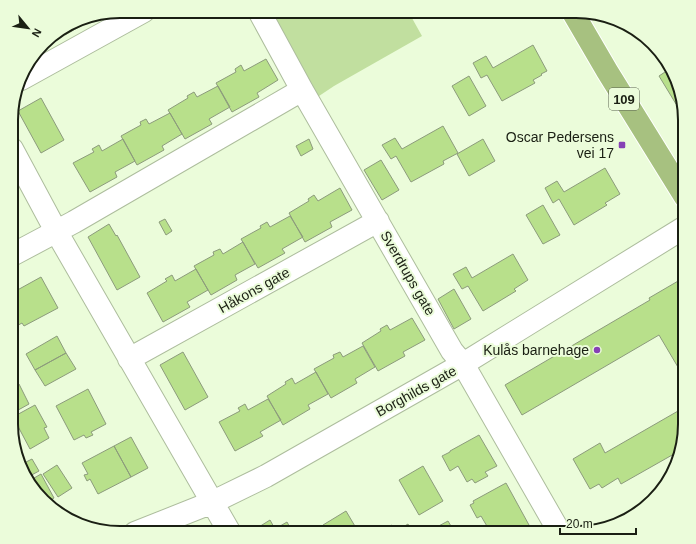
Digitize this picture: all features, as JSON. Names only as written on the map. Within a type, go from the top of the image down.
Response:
[{"type":"main road","name":"109","points":[[576,18],[678,186]]},
{"type":"street","points":[[29,74],[131,18]]},
{"type":"street","name":"Sverdrups gate","points":[[263,18],[302,90],[452,351],[463,364],[556,526]]},
{"type":"street","points":[[18,251],[56,231],[302,90]]},
{"type":"street","points":[[18,160],[56,231],[226,526]]},
{"type":"street","name":"Håkons gate","points":[[129,359],[378,221]]},
{"type":"street","name":"Borghilds gate","points":[[153,526],[213,502],[266,476],[463,364],[678,231]]},
{"type":"green space","points":[[263,18],[412,18],[422,36],[319,96],[302,90]]},
{"type":"building","points":[[533,45],[547,71],[533,80],[535,83],[502,101],[487,75],[481,78],[473,63],[486,56],[493,68]]},
{"type":"building","points":[[266,59],[278,80],[257,93],[259,97],[232,112],[216,83],[236,72],[235,69],[241,65],[244,71]]},
{"type":"building","points":[[666,71],[673,87],[677,104],[676,104],[659,76]]},
{"type":"building","points":[[469,76],[486,106],[469,116],[452,86]]},
{"type":"building","points":[[218,86],[230,107],[209,119],[212,124],[185,139],[168,110],[188,98],[187,96],[194,92],[197,97]]},
{"type":"building","points":[[41,98],[64,140],[41,153],[19,111]]},
{"type":"building","points":[[170,113],[182,134],[162,146],[164,150],[137,165],[121,136],[141,125],[140,122],[146,119],[149,124]]},
{"type":"building","points":[[443,126],[458,153],[443,161],[444,164],[411,182],[396,156],[391,159],[382,145],[395,138],[402,149]]},
{"type":"building","points":[[123,139],[135,161],[115,172],[117,177],[90,192],[73,163],[94,152],[92,149],[99,145],[102,151]]},
{"type":"building","points":[[309,139],[313,149],[301,156],[296,146]]},
{"type":"building","points":[[483,139],[495,161],[469,176],[457,154]]},
{"type":"building","points":[[381,160],[399,190],[382,200],[364,170]]},
{"type":"building","points":[[605,168],[620,194],[605,203],[607,205],[574,225],[559,199],[553,203],[545,188],[557,181],[564,192]]},
{"type":"building","points":[[340,188],[352,210],[330,222],[332,227],[305,242],[289,213],[309,201],[308,199],[314,195],[318,201]]},
{"type":"building","points":[[543,205],[560,235],[543,244],[526,215]]},
{"type":"building","points":[[290,216],[303,237],[282,249],[285,253],[258,268],[241,239],[261,228],[260,226],[267,222],[270,227]]},
{"type":"building","points":[[165,219],[172,231],[166,235],[159,222]]},
{"type":"building","points":[[109,224],[116,236],[117,235],[140,277],[117,290],[88,237]]},
{"type":"building","points":[[243,242],[255,264],[235,275],[237,280],[211,295],[194,266],[214,255],[213,252],[220,249],[223,254]]},
{"type":"building","points":[[513,254],[528,280],[514,289],[516,291],[483,311],[468,286],[462,289],[453,274],[466,267],[472,278]]},
{"type":"building","points":[[196,269],[208,290],[187,302],[190,307],[163,322],[147,293],[167,281],[165,279],[172,275],[175,281]]},
{"type":"building","points":[[41,277],[58,308],[24,326],[22,323],[18,325],[18,290]]},
{"type":"building","points":[[678,281],[678,367],[659,335],[522,415],[505,385],[650,300],[649,298]]},
{"type":"building","points":[[454,289],[471,319],[454,329],[438,299]]},
{"type":"building","points":[[412,318],[425,340],[403,352],[405,356],[378,371],[362,343],[381,331],[380,329],[387,325],[390,330]]},
{"type":"building","points":[[57,336],[66,353],[35,370],[26,354]]},
{"type":"building","points":[[363,346],[375,367],[355,379],[357,383],[331,398],[314,369],[334,358],[333,355],[340,352],[343,357]]},
{"type":"building","points":[[183,352],[208,397],[185,410],[160,365]]},
{"type":"building","points":[[66,353],[76,369],[45,386],[35,370]]},
{"type":"building","points":[[316,372],[328,394],[308,405],[310,409],[283,425],[267,396],[286,384],[285,382],[292,378],[295,384]]},
{"type":"building","points":[[18,384],[29,404],[18,410]]},
{"type":"building","points":[[88,389],[106,424],[91,432],[93,435],[86,438],[84,435],[74,440],[56,406]]},
{"type":"building","points":[[268,399],[281,420],[260,432],[263,436],[235,451],[219,422],[240,411],[238,408],[245,404],[248,410]]},
{"type":"building","points":[[35,405],[47,427],[44,428],[49,438],[30,449],[18,426],[18,414]]},
{"type":"building","points":[[678,411],[678,431],[674,454],[621,484],[618,478],[602,488],[599,484],[590,489],[573,459],[600,443],[605,453]]},
{"type":"building","points":[[479,435],[497,466],[485,472],[488,476],[475,483],[472,479],[467,482],[458,466],[450,471],[442,456]]},
{"type":"building","points":[[131,437],[148,468],[131,477],[114,446]]},
{"type":"building","points":[[114,446],[131,477],[98,494],[90,479],[87,481],[84,475],[88,474],[82,463]]},
{"type":"building","points":[[32,459],[39,471],[32,475],[26,462]]},
{"type":"building","points":[[57,465],[72,488],[58,497],[43,474]]},
{"type":"building","points":[[423,466],[443,501],[419,515],[399,480]]},
{"type":"building","points":[[41,474],[54,498],[52,500],[34,478]]},
{"type":"building","points":[[506,483],[529,525],[487,526],[481,516],[477,518],[470,505],[474,503],[473,501]]},
{"type":"building","points":[[346,511],[355,526],[324,526]]},
{"type":"building","points":[[270,520],[273,526],[260,526]]},
{"type":"building","points":[[448,521],[451,526],[439,526]]},
{"type":"building","points":[[287,522],[289,526],[280,526]]},
{"type":"place","name":"Oscar Pedersens vei 17","points":[[622,145]]},
{"type":"place","name":"Kulås barnehage","points":[[597,350]]}]
